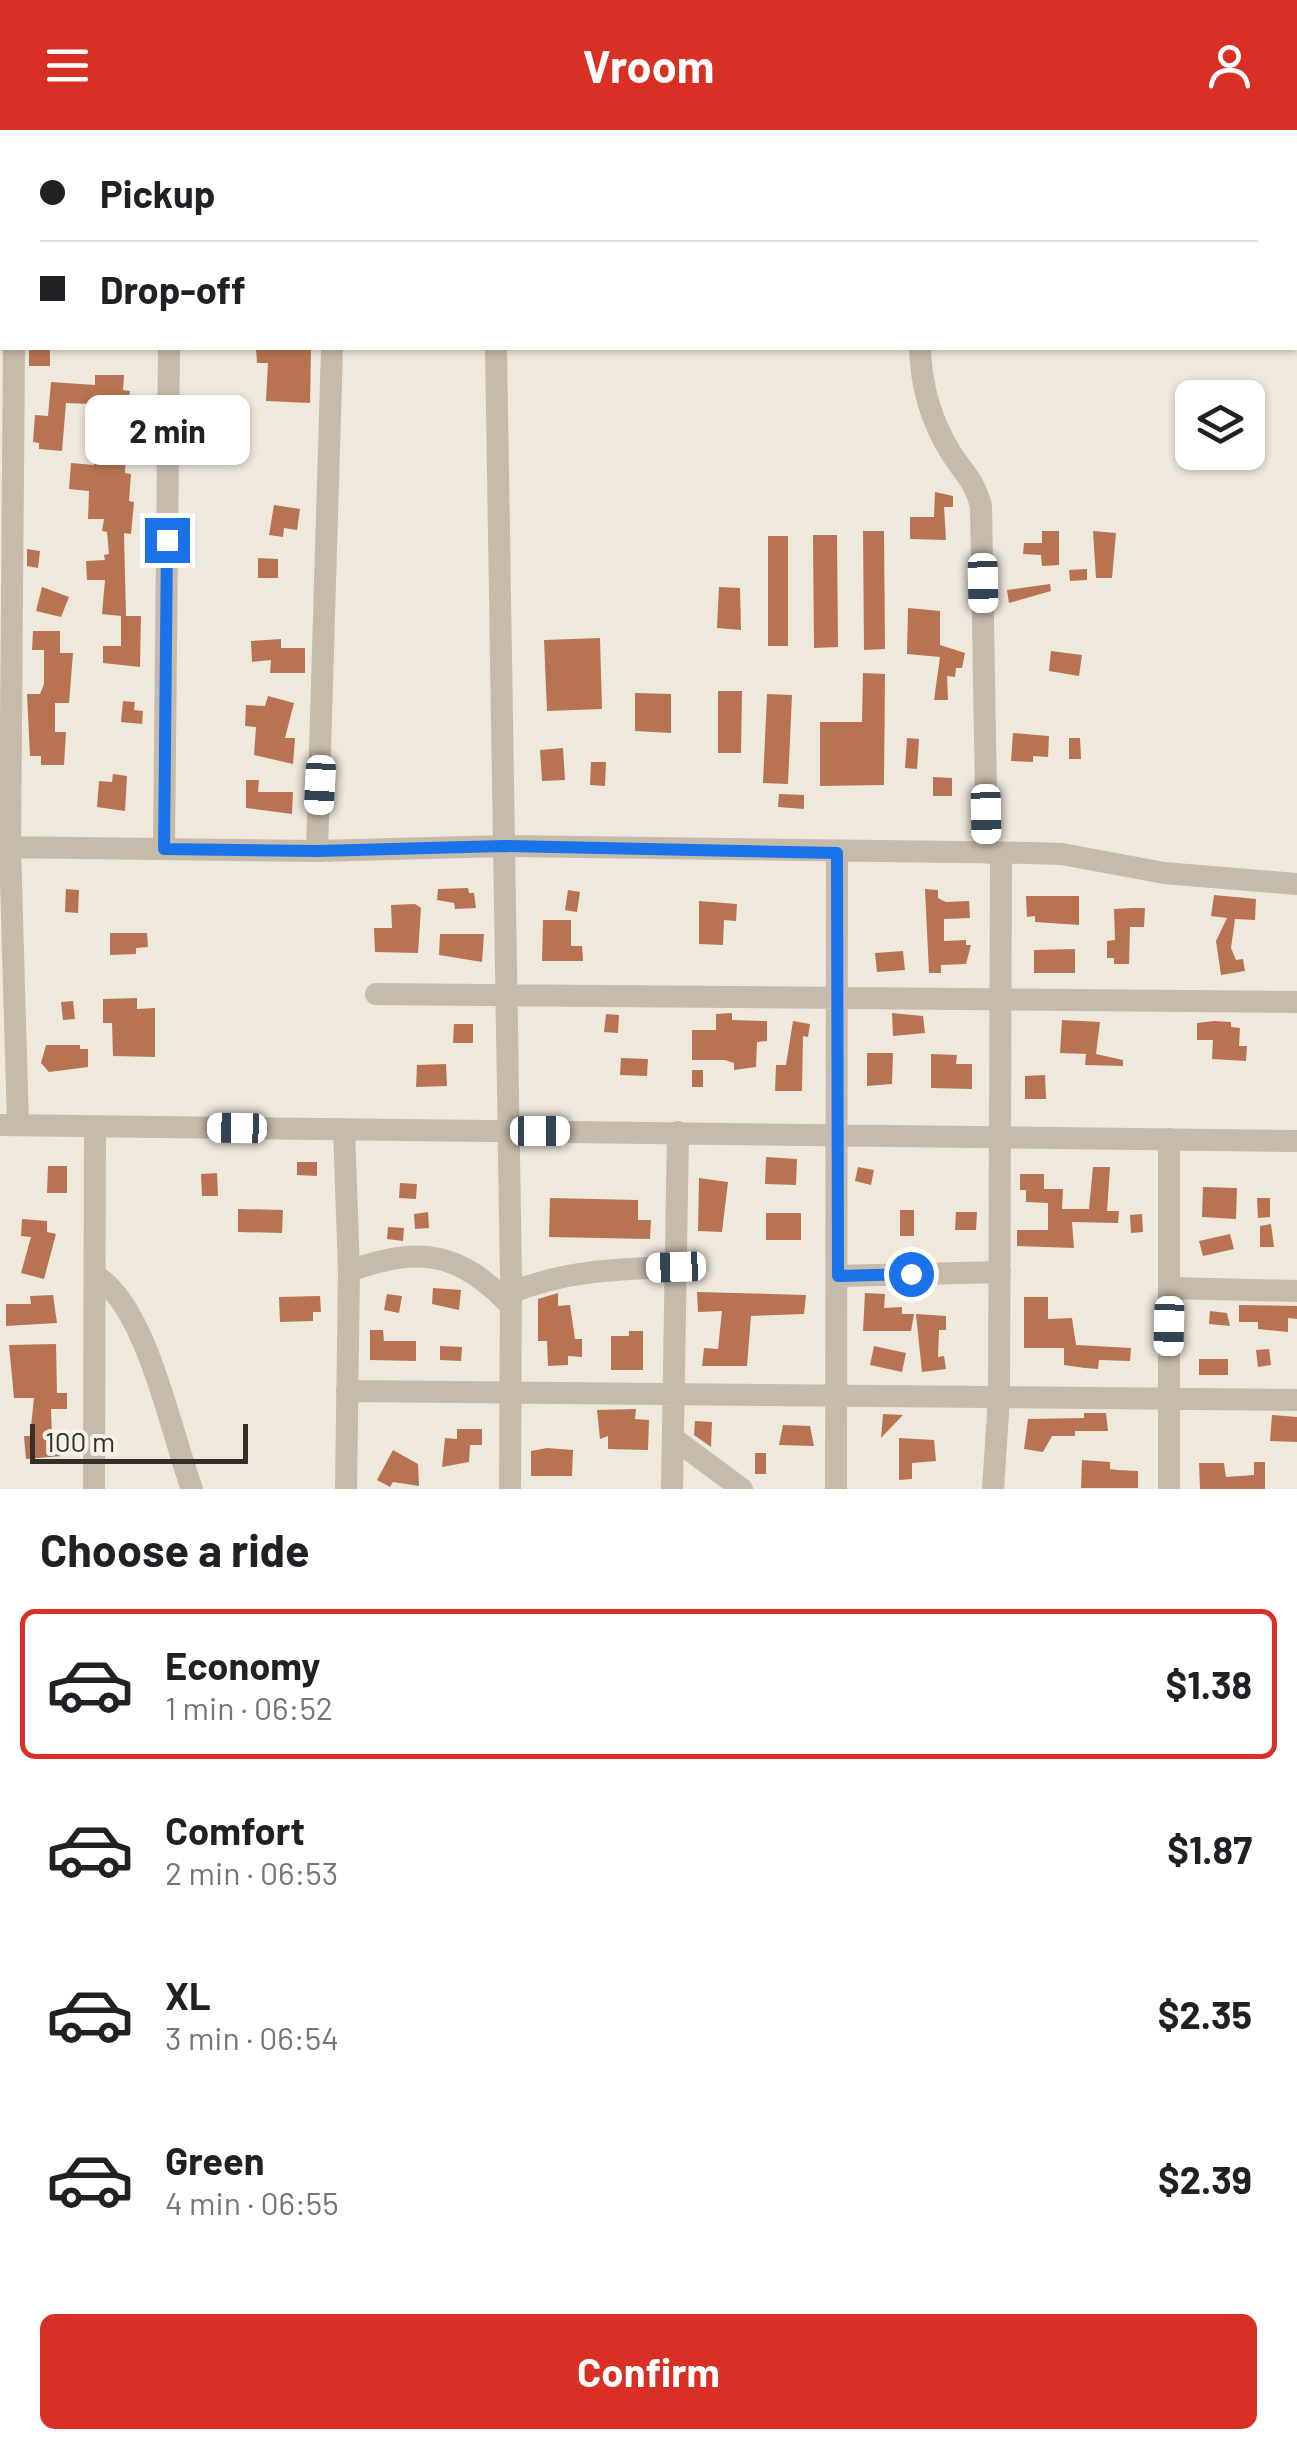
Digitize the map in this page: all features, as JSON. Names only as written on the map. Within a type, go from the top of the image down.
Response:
[{"type":"street","points":[[14,350],[5,847],[9,1125],[1297,1141]]},
{"type":"street","points":[[164,849],[169,350]]},
{"type":"street","points":[[317,851],[332,350]]},
{"type":"street","points":[[496,350],[511,1300],[510,1489]]},
{"type":"street","points":[[920,350],[924,390],[936,422],[952,454],[974,480],[981,506],[1000,1001],[999,1398],[993,1489]]},
{"type":"street","points":[[5,847],[317,851],[504,846],[1062,854],[1164,873],[1297,884]]},
{"type":"street","points":[[836,1489],[837,853]]},
{"type":"street","points":[[376,994],[1297,1002]]},
{"type":"street","points":[[94,1489],[95,1127]]},
{"type":"street","points":[[344,1129],[349,1271],[346,1489]]},
{"type":"street","points":[[672,1489],[678,1132]]},
{"type":"street","points":[[1169,1139],[1169,1489]]},
{"type":"street","points":[[349,1271],[391,1258],[430,1257],[467,1266],[511,1300]]},
{"type":"street","points":[[511,1300],[539,1281],[588,1272],[676,1267]]},
{"type":"street","points":[[838,1276],[1000,1272]]},
{"type":"street","points":[[95,1275],[121,1303],[148,1353],[192,1489]]},
{"type":"street","points":[[1170,1288],[1297,1291]]},
{"type":"street","points":[[348,1391],[1297,1400]]},
{"type":"street","points":[[673,1438],[742,1489]]},
{"type":"building","points":[[29,350],[50,350],[50,366],[29,366]]},
{"type":"building","points":[[256,350],[311,350],[310,403],[266,401],[268,363],[257,363]]},
{"type":"building","points":[[95,375],[124,375],[123,390],[130,391],[125,423],[135,424],[134,451],[126,451],[125,473],[131,474],[129,501],[134,502],[131,534],[124,533],[126,616],[141,616],[140,667],[103,663],[103,646],[121,646],[121,616],[102,614],[105,580],[87,580],[86,561],[105,560],[104,555],[109,554],[107,532],[102,531],[104,519],[88,519],[89,491],[69,489],[71,463],[94,465],[95,437],[86,436],[89,404],[66,403],[62,451],[39,449],[39,443],[33,442],[35,415],[48,416],[51,382],[95,385]]},
{"type":"building","points":[[935,492],[953,496],[953,507],[944,507],[946,540],[910,539],[910,517],[934,517]]},
{"type":"building","points":[[274,505],[300,509],[297,530],[284,528],[283,537],[269,535]]},
{"type":"building","points":[[863,531],[884,531],[885,649],[864,650]]},
{"type":"building","points":[[1042,531],[1059,531],[1059,565],[1042,566],[1041,555],[1023,554],[1024,543],[1042,543]]},
{"type":"building","points":[[1093,531],[1116,533],[1112,578],[1096,578]]},
{"type":"building","points":[[813,535],[837,535],[838,647],[814,648]]},
{"type":"building","points":[[768,536],[788,536],[788,646],[768,646]]},
{"type":"building","points":[[27,549],[40,551],[38,568],[27,566]]},
{"type":"building","points":[[258,558],[278,559],[278,578],[258,578]]},
{"type":"building","points":[[1087,569],[1087,580],[1070,581],[1069,570]]},
{"type":"building","points":[[1050,584],[1051,591],[1009,603],[1007,590]]},
{"type":"building","points":[[42,587],[69,597],[61,617],[36,611]]},
{"type":"building","points":[[719,587],[740,588],[741,630],[717,628]]},
{"type":"building","points":[[908,608],[940,611],[940,645],[965,653],[955,677],[947,676],[948,700],[934,700],[940,657],[907,654]]},
{"type":"building","points":[[33,631],[60,631],[60,653],[73,653],[69,703],[55,703],[55,732],[66,732],[64,765],[41,765],[41,756],[30,756],[27,694],[40,694],[44,684],[44,650],[32,650]]},
{"type":"building","points":[[600,638],[602,709],[547,711],[544,640]]},
{"type":"building","points":[[281,639],[281,648],[305,648],[305,673],[270,673],[271,660],[252,662],[251,641]]},
{"type":"building","points":[[1051,651],[1082,655],[1079,676],[1049,671]]},
{"type":"building","points":[[863,673],[885,674],[884,785],[820,786],[820,722],[862,722]]},
{"type":"building","points":[[718,691],[742,691],[741,753],[718,753]]},
{"type":"building","points":[[635,693],[671,694],[671,733],[635,731]]},
{"type":"building","points":[[767,694],[792,695],[788,784],[763,783]]},
{"type":"building","points":[[268,696],[294,703],[285,738],[295,738],[293,764],[254,755],[256,727],[245,726],[246,705],[265,706]]},
{"type":"building","points":[[123,701],[135,702],[134,710],[143,711],[142,724],[121,722]]},
{"type":"building","points":[[1013,733],[1049,736],[1048,757],[1033,756],[1033,762],[1011,761]]},
{"type":"building","points":[[907,738],[919,739],[917,769],[905,768]]},
{"type":"building","points":[[1069,738],[1080,738],[1081,759],[1069,759]]},
{"type":"building","points":[[563,748],[565,780],[542,781],[540,750]]},
{"type":"building","points":[[591,762],[606,762],[605,786],[590,785]]},
{"type":"building","points":[[113,774],[127,776],[125,811],[97,807],[99,781],[112,782]]},
{"type":"building","points":[[933,777],[952,778],[952,796],[933,796]]},
{"type":"building","points":[[246,780],[259,780],[258,792],[293,792],[292,814],[246,808]]},
{"type":"building","points":[[779,794],[804,795],[804,809],[778,807]]},
{"type":"building","points":[[468,888],[469,893],[474,893],[476,908],[455,909],[454,903],[437,900],[438,889]]},
{"type":"building","points":[[66,889],[79,890],[78,913],[65,912]]},
{"type":"building","points":[[925,889],[938,890],[938,898],[946,902],[969,901],[970,918],[944,919],[944,941],[966,940],[966,945],[971,945],[966,964],[941,965],[941,973],[929,973]]},
{"type":"building","points":[[568,890],[580,892],[577,912],[565,910]]},
{"type":"building","points":[[1214,895],[1256,899],[1255,920],[1235,919],[1231,948],[1236,960],[1243,959],[1245,971],[1221,975],[1216,941],[1227,918],[1211,916]]},
{"type":"building","points":[[1026,896],[1079,896],[1079,925],[1035,922],[1035,916],[1027,917]]},
{"type":"building","points":[[699,901],[737,904],[736,921],[724,920],[723,945],[699,944]]},
{"type":"building","points":[[415,904],[421,908],[418,953],[375,952],[374,928],[392,928],[391,905]]},
{"type":"building","points":[[1145,908],[1144,927],[1130,927],[1129,964],[1114,964],[1114,958],[1107,958],[1107,941],[1115,940],[1114,909]]},
{"type":"building","points":[[543,920],[571,920],[571,946],[582,946],[583,961],[542,961]]},
{"type":"building","points":[[110,933],[147,933],[148,947],[136,948],[136,954],[110,955]]},
{"type":"building","points":[[440,934],[484,934],[482,962],[439,955]]},
{"type":"building","points":[[1075,949],[1075,973],[1034,973],[1034,950]]},
{"type":"building","points":[[903,951],[905,970],[877,972],[875,953]]},
{"type":"building","points":[[137,998],[137,1009],[155,1008],[155,1057],[113,1056],[112,1023],[103,1023],[103,999]]},
{"type":"building","points":[[73,1001],[75,1019],[63,1020],[61,1002]]},
{"type":"building","points":[[732,1013],[732,1020],[767,1021],[767,1041],[757,1042],[756,1067],[734,1070],[734,1063],[725,1060],[692,1060],[692,1030],[716,1030],[716,1014]]},
{"type":"building","points":[[892,1013],[923,1016],[925,1033],[893,1036]]},
{"type":"building","points":[[606,1014],[619,1015],[618,1033],[604,1032]]},
{"type":"building","points":[[1062,1020],[1100,1022],[1096,1054],[1123,1060],[1123,1066],[1085,1065],[1086,1054],[1060,1053]]},
{"type":"building","points":[[793,1021],[810,1024],[808,1037],[803,1036],[802,1091],[775,1091],[776,1065],[786,1065]]},
{"type":"building","points":[[1231,1022],[1231,1027],[1240,1028],[1239,1046],[1247,1046],[1246,1061],[1212,1059],[1213,1040],[1197,1040],[1197,1023]]},
{"type":"building","points":[[454,1024],[473,1024],[473,1043],[453,1043]]},
{"type":"building","points":[[46,1045],[80,1045],[80,1049],[88,1049],[88,1067],[49,1072],[41,1063]]},
{"type":"building","points":[[867,1053],[893,1053],[892,1084],[867,1086]]},
{"type":"building","points":[[931,1054],[957,1055],[956,1064],[972,1064],[972,1089],[931,1088]]},
{"type":"building","points":[[621,1058],[648,1059],[647,1076],[620,1075]]},
{"type":"building","points":[[446,1064],[447,1086],[416,1087],[417,1065]]},
{"type":"building","points":[[692,1070],[703,1070],[703,1087],[692,1087]]},
{"type":"building","points":[[1045,1075],[1046,1099],[1025,1099],[1025,1076]]},
{"type":"building","points":[[766,1157],[797,1159],[796,1185],[765,1184]]},
{"type":"building","points":[[297,1162],[317,1162],[317,1176],[297,1175]]},
{"type":"building","points":[[48,1166],[67,1166],[67,1193],[47,1193]]},
{"type":"building","points":[[858,1167],[874,1170],[871,1185],[855,1181]]},
{"type":"building","points":[[1093,1167],[1110,1167],[1107,1211],[1119,1211],[1118,1223],[1072,1222],[1074,1248],[1017,1246],[1017,1230],[1048,1230],[1048,1203],[1026,1202],[1026,1190],[1020,1190],[1020,1174],[1044,1174],[1044,1189],[1063,1189],[1062,1209],[1089,1209]]},
{"type":"building","points":[[217,1173],[218,1196],[202,1196],[201,1174]]},
{"type":"building","points":[[699,1178],[728,1182],[722,1232],[698,1231]]},
{"type":"building","points":[[400,1183],[417,1184],[416,1199],[399,1198]]},
{"type":"building","points":[[1203,1187],[1237,1188],[1236,1219],[1202,1217]]},
{"type":"building","points":[[550,1198],[638,1200],[638,1220],[651,1220],[650,1239],[549,1237]]},
{"type":"building","points":[[1257,1198],[1270,1198],[1270,1217],[1258,1218]]},
{"type":"building","points":[[238,1209],[283,1210],[282,1233],[238,1232]]},
{"type":"building","points":[[900,1210],[914,1210],[914,1236],[900,1236]]},
{"type":"building","points":[[428,1212],[429,1228],[415,1229],[414,1214]]},
{"type":"building","points":[[956,1212],[977,1212],[976,1230],[955,1230]]},
{"type":"building","points":[[766,1213],[801,1213],[801,1240],[766,1240]]},
{"type":"building","points":[[1142,1214],[1143,1232],[1131,1233],[1130,1215]]},
{"type":"building","points":[[22,1219],[47,1221],[47,1232],[56,1234],[44,1279],[21,1273],[31,1237],[21,1236]]},
{"type":"building","points":[[1271,1224],[1274,1247],[1260,1247],[1260,1226]]},
{"type":"building","points":[[388,1227],[404,1228],[403,1241],[387,1239]]},
{"type":"building","points":[[1230,1234],[1234,1249],[1203,1256],[1199,1241]]},
{"type":"building","points":[[433,1288],[461,1290],[459,1310],[432,1304]]},
{"type":"building","points":[[697,1292],[806,1295],[804,1314],[751,1316],[747,1366],[702,1366],[704,1348],[718,1349],[722,1311],[698,1312]]},
{"type":"building","points":[[558,1293],[558,1306],[570,1305],[575,1339],[582,1339],[582,1357],[568,1356],[568,1365],[548,1366],[547,1341],[538,1341],[538,1299]]},
{"type":"building","points":[[865,1293],[885,1294],[884,1308],[902,1307],[902,1314],[914,1314],[911,1331],[863,1331]]},
{"type":"building","points":[[387,1294],[402,1296],[399,1313],[384,1310]]},
{"type":"building","points":[[53,1295],[57,1323],[6,1326],[6,1304],[31,1304],[30,1296]]},
{"type":"building","points":[[320,1296],[321,1312],[313,1312],[313,1321],[280,1322],[279,1297]]},
{"type":"building","points":[[1024,1297],[1048,1297],[1048,1319],[1072,1318],[1076,1345],[1131,1348],[1130,1361],[1099,1360],[1098,1369],[1085,1368],[1064,1365],[1064,1348],[1024,1348]]},
{"type":"building","points":[[1239,1305],[1297,1306],[1297,1319],[1288,1318],[1288,1332],[1258,1329],[1258,1322],[1239,1322]]},
{"type":"building","points":[[1210,1311],[1227,1313],[1230,1326],[1209,1324]]},
{"type":"building","points":[[916,1314],[946,1316],[946,1330],[939,1330],[938,1357],[944,1356],[946,1369],[922,1372]]},
{"type":"building","points":[[370,1330],[383,1330],[384,1341],[416,1341],[416,1361],[370,1360]]},
{"type":"building","points":[[629,1331],[643,1331],[643,1370],[611,1370],[611,1336],[629,1336]]},
{"type":"building","points":[[56,1344],[57,1393],[67,1393],[67,1409],[51,1409],[52,1434],[60,1434],[62,1456],[26,1459],[24,1436],[30,1436],[34,1398],[14,1398],[9,1345]]},
{"type":"building","points":[[440,1346],[462,1347],[461,1361],[440,1360]]},
{"type":"building","points":[[874,1346],[906,1353],[902,1372],[870,1365]]},
{"type":"building","points":[[1269,1349],[1271,1365],[1258,1367],[1256,1350]]},
{"type":"building","points":[[1199,1359],[1228,1359],[1228,1375],[1199,1375]]},
{"type":"building","points":[[636,1409],[635,1419],[649,1420],[648,1450],[608,1449],[608,1436],[600,1439],[597,1410]]},
{"type":"building","points":[[1084,1413],[1106,1413],[1108,1431],[1052,1436],[1043,1452],[1024,1449],[1028,1419],[1084,1418]]},
{"type":"building","points":[[883,1414],[903,1415],[881,1438]]},
{"type":"building","points":[[1272,1415],[1297,1417],[1297,1442],[1270,1441]]},
{"type":"building","points":[[695,1421],[712,1422],[711,1447],[694,1435]]},
{"type":"building","points":[[783,1425],[810,1426],[814,1446],[779,1445]]},
{"type":"building","points":[[457,1429],[482,1429],[482,1445],[470,1445],[469,1462],[442,1467],[445,1438],[457,1439]]},
{"type":"building","points":[[899,1438],[934,1440],[936,1461],[912,1463],[912,1479],[899,1480]]},
{"type":"building","points":[[393,1450],[418,1464],[419,1486],[393,1482],[390,1487],[377,1480]]},
{"type":"building","points":[[573,1450],[572,1476],[531,1476],[531,1451]]},
{"type":"building","points":[[755,1453],[766,1453],[766,1474],[755,1474]]},
{"type":"building","points":[[1082,1460],[1110,1462],[1110,1469],[1138,1471],[1138,1488],[1081,1488]]},
{"type":"building","points":[[1254,1462],[1265,1462],[1265,1489],[1200,1489],[1199,1463],[1224,1463],[1226,1477],[1254,1475]]},
{"type":"route","points":[[167,540],[164,849],[317,851],[504,846],[837,853],[838,1276],[911,1274]]}]
